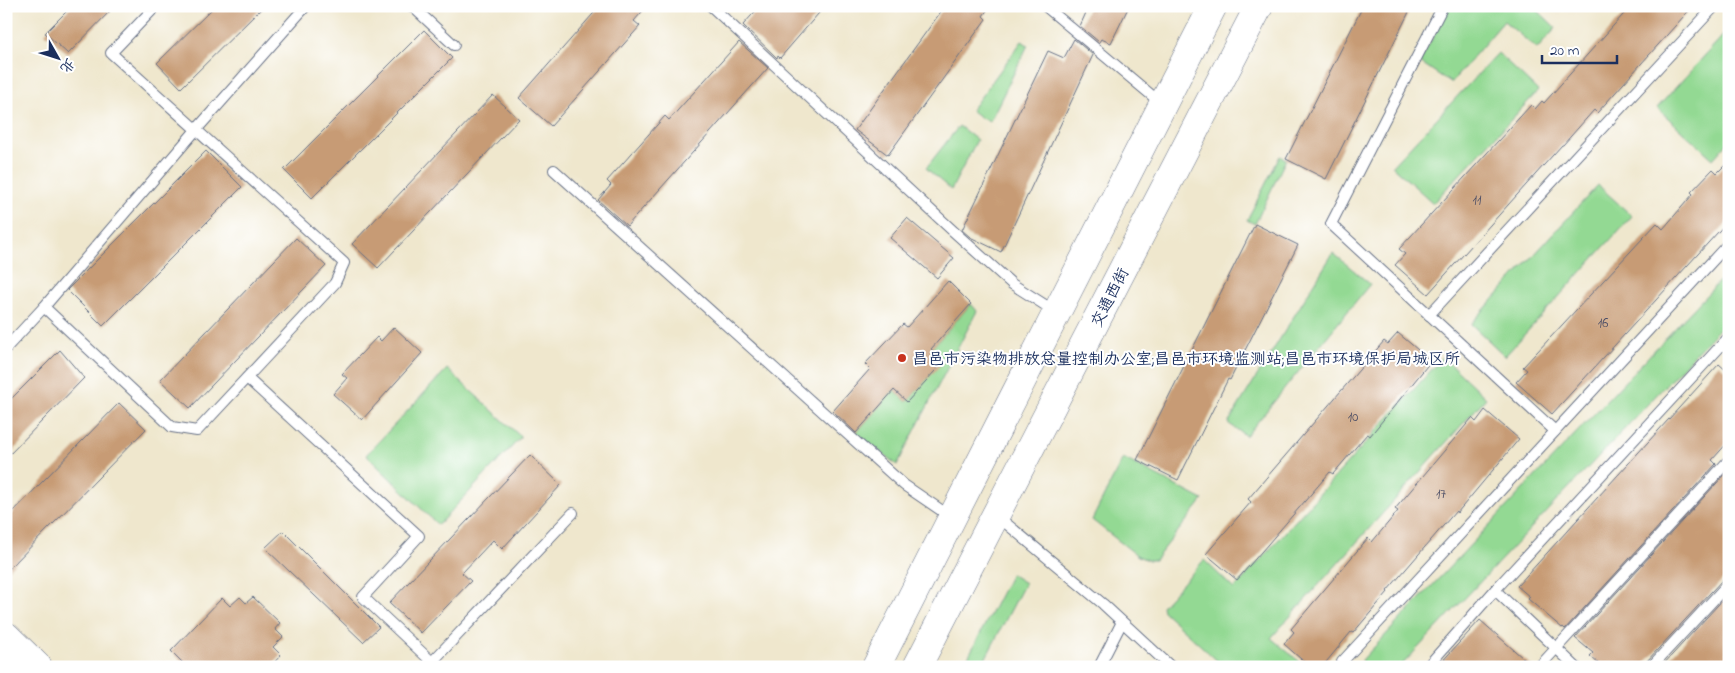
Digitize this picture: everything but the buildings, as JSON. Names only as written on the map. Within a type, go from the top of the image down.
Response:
[{"type":"main road","points":[[876,667],[1213,6]]},
{"type":"main road","name":"交通西街","points":[[917,667],[1259,6]]},
{"type":"main road","points":[[6,636],[38,667]]},
{"type":"lane","points":[[44,307],[172,427],[197,431],[335,283],[344,263],[111,53],[156,6]]},
{"type":"lane","points":[[6,348],[44,307],[196,130],[306,6]]},
{"type":"lane","points":[[412,6],[454,45]]},
{"type":"lane","points":[[711,6],[1012,284],[1057,313]]},
{"type":"lane","points":[[1046,6],[1163,105]]},
{"type":"lane","points":[[1443,6],[1331,224],[1555,431]]},
{"type":"lane","points":[[1429,315],[1715,6]]},
{"type":"lane","points":[[554,170],[904,485],[952,518]]},
{"type":"lane","points":[[1346,667],[1342,662],[1729,243]]},
{"type":"lane","points":[[1427,667],[1495,590],[1729,337]]},
{"type":"lane","points":[[247,378],[418,536],[363,597],[432,662],[573,513]]},
{"type":"lane","points":[[1539,667],[1729,460]]},
{"type":"lane","points":[[996,514],[1122,622],[1171,667]]},
{"type":"lane","points":[[1651,667],[1729,583]]},
{"type":"lane","points":[[1495,590],[1576,667]]},
{"type":"lane","points":[[1099,667],[1122,622]]},
{"type":"green space","points":[[1449,6],[1533,6],[1556,28],[1537,49],[1504,21],[1451,83],[1420,62]]},
{"type":"green space","points":[[1729,29],[1729,141],[1713,159],[1657,108]]},
{"type":"green space","points":[[1022,41],[1028,45],[990,121],[981,118],[971,110]]},
{"type":"green space","points":[[1498,53],[1538,91],[1433,203],[1392,166]]},
{"type":"green space","points":[[959,126],[977,140],[951,190],[926,168]]},
{"type":"green space","points":[[1280,156],[1286,159],[1255,224],[1247,220]]},
{"type":"green space","points":[[1598,185],[1632,216],[1505,356],[1471,324]]},
{"type":"green space","points":[[1333,253],[1370,284],[1246,436],[1228,423]]},
{"type":"green space","points":[[1729,271],[1729,318],[1400,667],[1365,667],[1362,660]]},
{"type":"green space","points":[[971,304],[977,311],[897,465],[856,433],[894,390],[907,402],[943,361],[931,349]]},
{"type":"green space","points":[[1443,357],[1486,398],[1271,638],[1306,667],[1224,667],[1163,611],[1162,606],[1204,560],[1234,589]]},
{"type":"green space","points":[[447,369],[521,437],[438,525],[366,455]]},
{"type":"green space","points":[[1123,458],[1203,500],[1155,560],[1147,560],[1138,556],[1092,520]]},
{"type":"green space","points":[[1011,574],[1025,583],[981,667],[963,667]]},
{"type":"place","name":"昌邑市污染物排放总量控制办公室;昌邑市环境监测站;昌邑市环境保护局城区所","points":[[902,358]]}]
